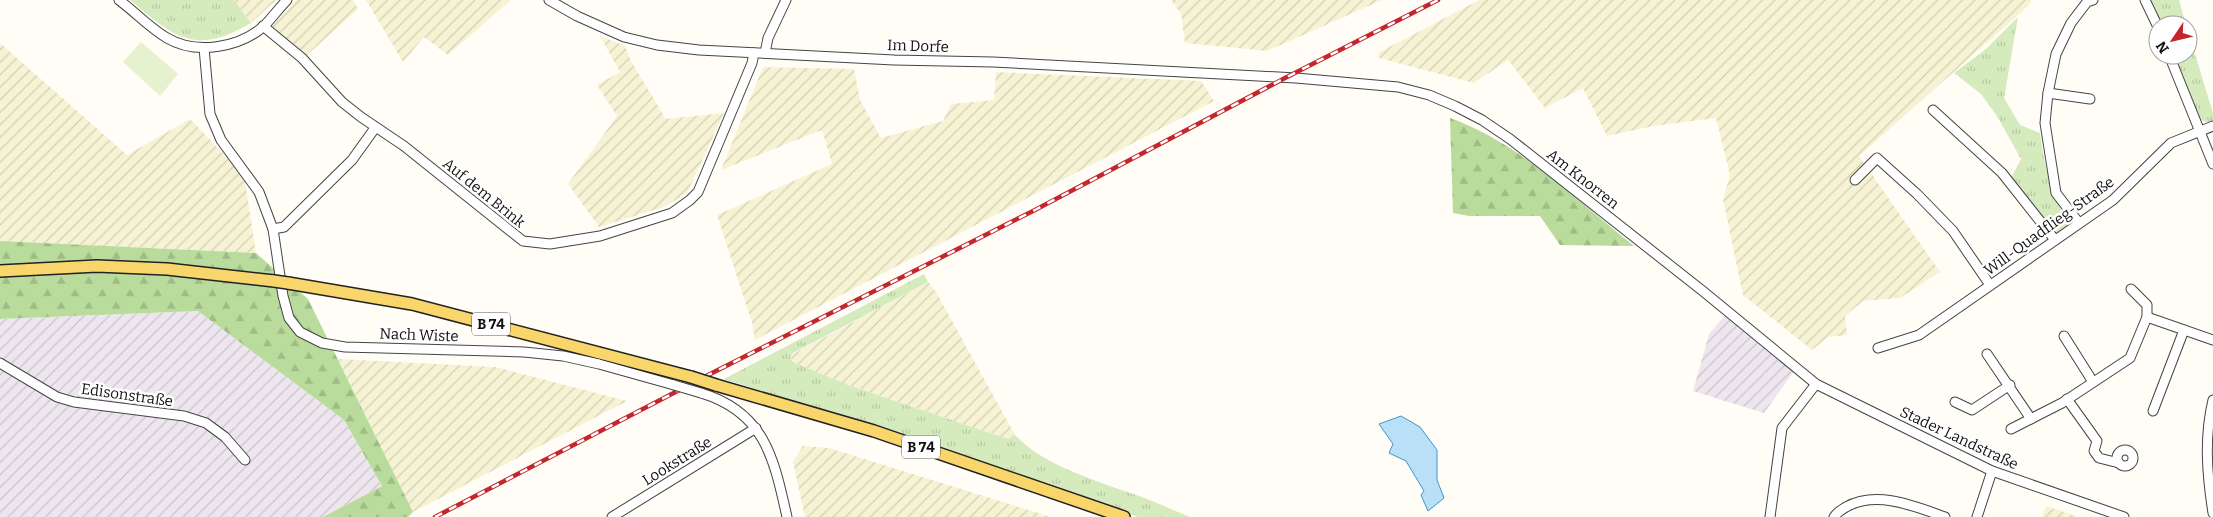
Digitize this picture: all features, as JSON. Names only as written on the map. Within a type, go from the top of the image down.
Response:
[{"type":"main road","name":"B 74","points":[[0,271],[97,266],[167,269],[274,280],[412,304],[691,377],[874,431],[1124,517]]},
{"type":"street","points":[[119,0],[167,38],[184,45],[204,48],[230,44],[263,26],[287,0]]},
{"type":"street","name":"Im Dorfe","points":[[549,0],[604,29],[657,45],[699,50],[993,62],[1296,78]]},
{"type":"street","points":[[765,53],[768,38],[786,0]]},
{"type":"street","points":[[2078,224],[2056,192],[2045,123],[2048,94],[2056,54],[2067,31],[2088,2],[2093,0]]},
{"type":"street","points":[[2145,0],[2152,15]]},
{"type":"street","name":"Auf dem Brink","points":[[263,26],[302,58],[342,102],[375,128],[410,151],[523,241],[550,244],[600,236],[672,213],[690,200],[698,192],[752,63],[754,53]]},
{"type":"street","name":"Nach Wiste","points":[[204,48],[210,114],[221,140],[259,192],[273,229],[289,318],[300,332],[322,343],[345,347],[524,352],[563,356],[720,398],[739,410],[756,428],[770,451],[787,517]]},
{"type":"street","points":[[2173,65],[2213,164]]},
{"type":"street","name":"Am Knorren","points":[[1296,78],[1398,87],[1429,95],[1482,120],[1510,138],[1704,292],[1816,384]]},
{"type":"street","points":[[2048,94],[2090,99]]},
{"type":"street","points":[[1933,110],[2002,173],[2055,240]]},
{"type":"street","name":"Will-Quadflieg-Straße","points":[[1878,348],[1919,335],[2113,200],[2171,143],[2213,126]]},
{"type":"street","points":[[273,229],[284,227],[352,160],[375,128]]},
{"type":"street","points":[[1855,180],[1877,158],[1917,194],[1953,231],[1990,285]]},
{"type":"street","points":[[2011,429],[2068,399],[2130,358],[2147,316],[2147,305],[2131,289]]},
{"type":"street","points":[[2147,316],[2213,340]]},
{"type":"street","points":[[2153,411],[2184,330]]},
{"type":"street","points":[[2064,336],[2093,382]]},
{"type":"street","points":[[1987,354],[2010,385],[2031,419]]},
{"type":"street","name":"Edisonstraße","points":[[0,363],[57,397],[66,400],[184,416],[206,423],[225,437],[245,460]]},
{"type":"street","points":[[1770,517],[1782,428],[1816,384]]},
{"type":"street","name":"Stader Landstraße","points":[[1816,384],[1992,471],[2124,517]]},
{"type":"street","points":[[1955,402],[1972,410],[2010,385]]},
{"type":"street","points":[[2068,399],[2097,441],[2094,451],[2099,458],[2119,463]]},
{"type":"street","points":[[2213,400],[2208,433],[2207,458],[2213,513]]},
{"type":"street","name":"Lookstraße","points":[[612,517],[756,428]]},
{"type":"street","points":[[1978,517],[1992,471]]},
{"type":"street","points":[[1834,517],[1836,513],[1857,502],[1874,500],[1906,503],[1945,517]]},
{"type":"shaded area","points":[[234,0],[276,0],[251,23]]},
{"type":"shaded area","points":[[296,0],[353,0],[358,9],[306,56],[271,27]]},
{"type":"shaded area","points":[[366,0],[511,0],[448,55],[424,37],[403,62]]},
{"type":"shaded area","points":[[1171,0],[1382,0],[1267,51],[1185,43],[1181,14]]},
{"type":"shaded area","points":[[1479,0],[2032,0],[2027,7],[1859,156],[1940,272],[1900,298],[1863,301],[1845,316],[1847,335],[1828,337],[1812,350],[1743,295],[1723,199],[1730,175],[1716,118],[1653,126],[1607,136],[1583,88],[1545,108],[1508,60],[1474,83],[1379,58],[1378,53]]},
{"type":"shaded area","points":[[600,36],[625,46],[631,61],[666,119],[724,113],[687,193],[664,207],[599,227],[568,184],[617,116],[597,85],[620,72]]},
{"type":"shaded area","points":[[0,43],[127,155],[190,119],[244,175],[256,253],[0,241]]},
{"type":"shaded area","points":[[763,67],[854,69],[860,100],[881,138],[943,121],[951,104],[994,100],[996,72],[1201,81],[1214,101],[755,340],[752,323],[717,215],[832,164],[822,130],[721,170]]},
{"type":"shaded area","points":[[928,282],[936,292],[1015,435],[1013,437],[1008,439],[848,385],[793,362],[790,356],[793,354]]},
{"type":"shaded area","points":[[198,311],[344,420],[382,486],[323,517],[0,517],[0,319]]},
{"type":"shaded area","points":[[1727,313],[1795,370],[1764,413],[1693,391],[1709,334]]},
{"type":"shaded area","points":[[338,359],[495,367],[627,401],[413,512]]},
{"type":"shaded area","points":[[803,446],[829,448],[1051,517],[805,517],[793,462]]},
{"type":"shaded area","points":[[2046,506],[2079,517],[2042,517]]},
{"type":"green space","points":[[130,0],[234,0],[251,23],[215,39],[200,40],[186,38],[173,33]]},
{"type":"green space","points":[[2148,0],[2179,0],[2183,15],[2156,15]]},
{"type":"green space","points":[[2018,17],[2004,98],[2020,125],[2040,133],[2049,180],[2057,202],[2069,224],[2068,227],[2057,234],[2048,229],[2011,178],[2021,159],[1997,116],[1981,94],[1954,73],[1986,49]]},
{"type":"green space","points":[[141,42],[178,74],[160,96],[123,62]]},
{"type":"green space","points":[[2198,64],[2213,113],[2213,121],[2206,122],[2200,119],[2176,65]]},
{"type":"green space","points":[[1450,118],[1476,129],[1524,157],[1634,246],[1560,245],[1540,216],[1469,216],[1453,213]]},
{"type":"green space","points":[[0,241],[256,253],[308,299],[413,512],[408,517],[323,517],[382,486],[344,420],[198,311],[0,319]]},
{"type":"green space","points":[[924,274],[928,282],[793,353],[790,357],[793,362],[848,385],[1008,439],[1015,435],[1026,446],[1055,464],[1190,517],[1138,517],[1008,470],[724,379]]},
{"type":"water","points":[[1401,416],[1420,427],[1437,450],[1437,480],[1444,498],[1428,511],[1421,495],[1424,491],[1406,461],[1389,453],[1393,444],[1379,424]]},
{"type":"railway","points":[[435,517],[716,371],[1035,210],[1285,78],[1438,0]]}]
